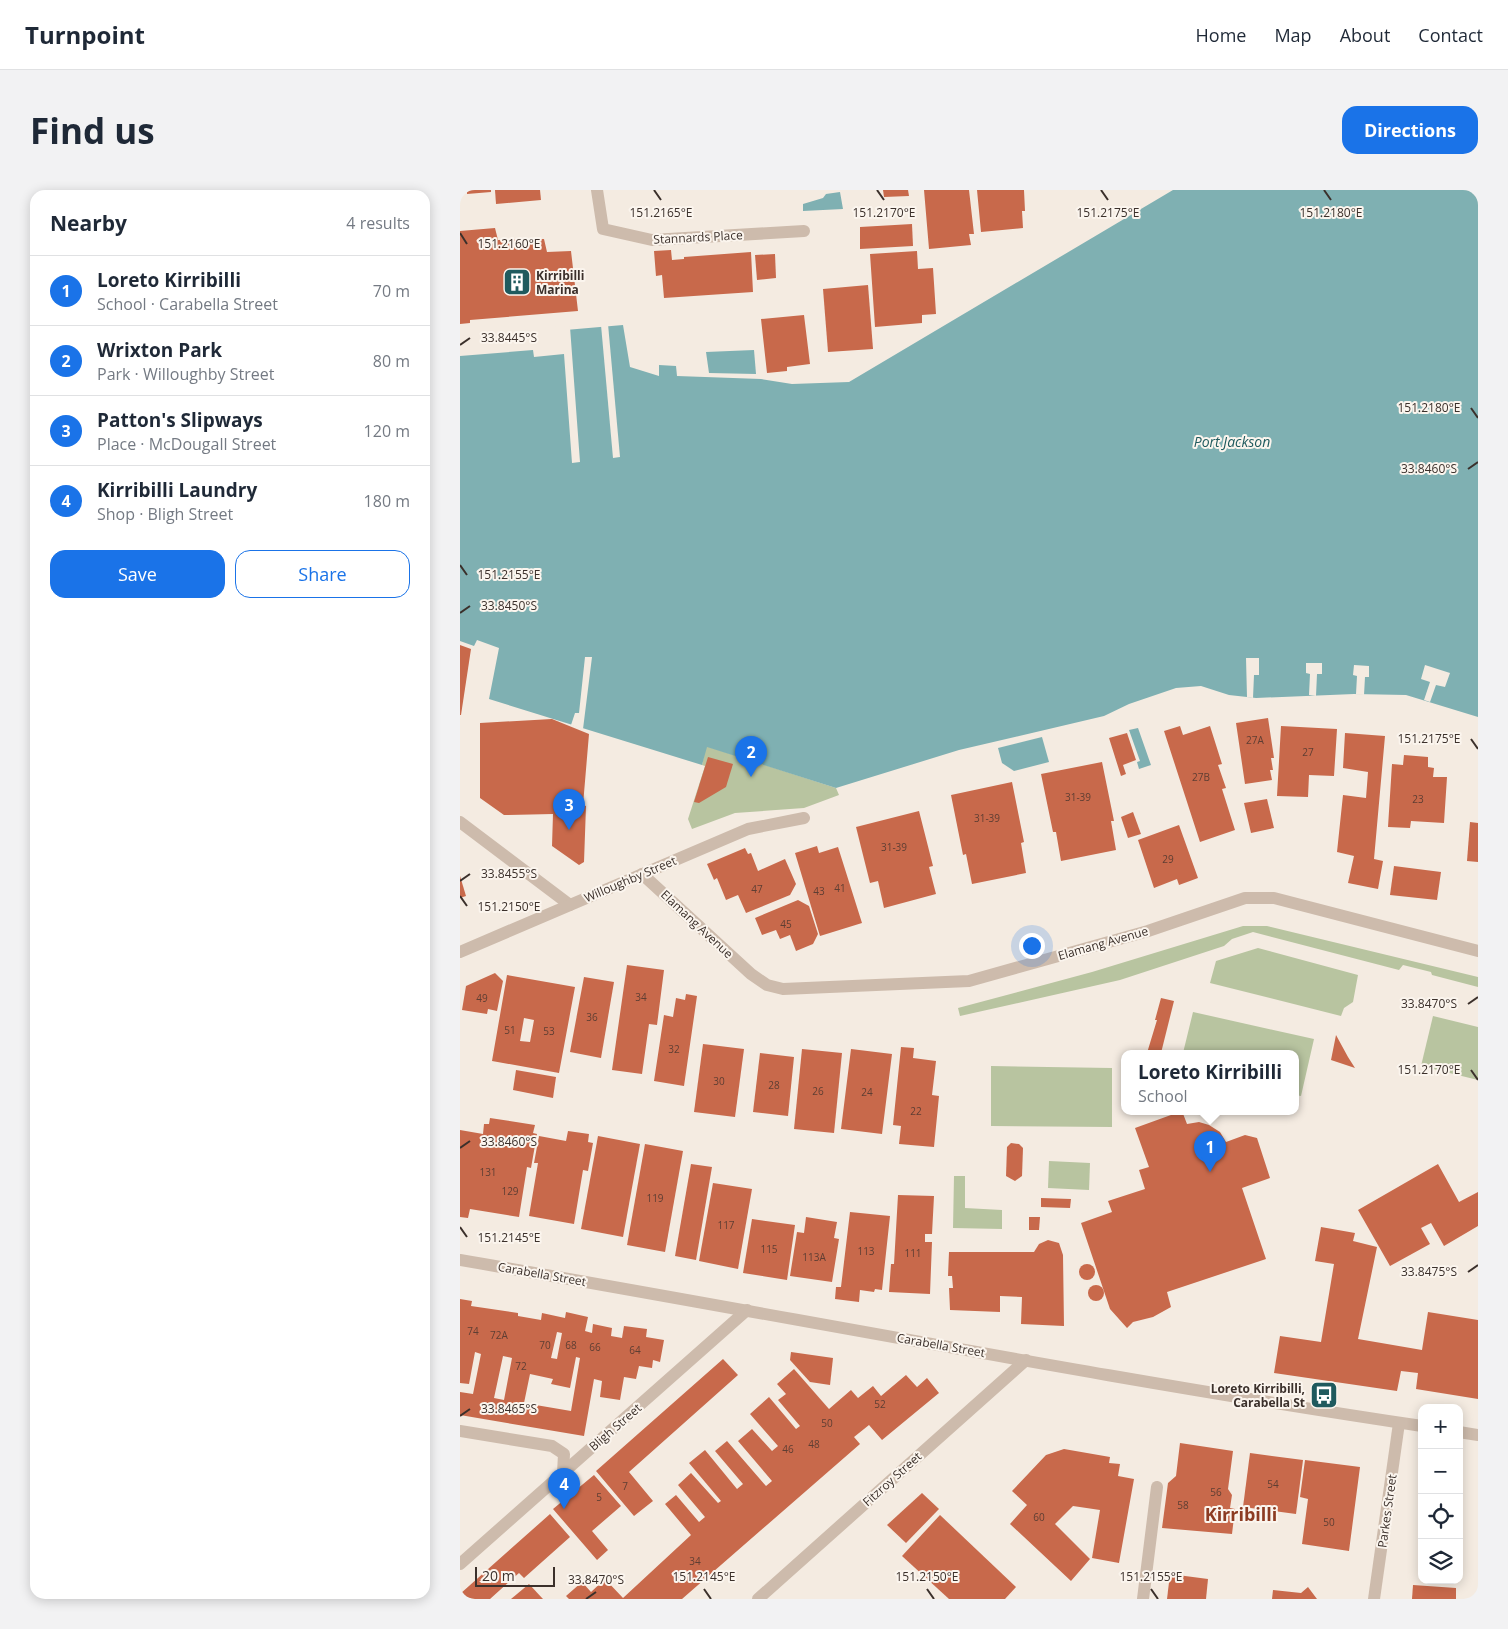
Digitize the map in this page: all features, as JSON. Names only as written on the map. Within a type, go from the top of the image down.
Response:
[{"type":"street","name":"Stannards Place","points":[[597,190],[603,229],[652,240],[804,231]]},
{"type":"street","name":"Willoughby Street","points":[[460,952],[748,829],[804,818]]},
{"type":"street","points":[[460,822],[570,905]]},
{"type":"street","name":"Elamang Avenue","points":[[642,874],[751,974],[767,985],[783,989],[969,981],[1148,931],[1245,898],[1274,898],[1478,951]]},
{"type":"street","name":"Carabella Street","points":[[460,1260],[1026,1360],[1181,1390],[1418,1425]]},
{"type":"street","name":"Bligh Street","points":[[460,1564],[747,1310]]},
{"type":"street","name":"Fitzroy Street","points":[[758,1599],[1026,1360]]},
{"type":"street","name":"Parkes Street","points":[[1374,1599],[1399,1423]]},
{"type":"street","points":[[460,1431],[552,1446],[564,1454],[563,1473]]},
{"type":"street","points":[[1463,1432],[1478,1434]]},
{"type":"street","points":[[1143,1599],[1157,1487]]},
{"type":"green space","points":[[706,746],[836,788],[839,795],[804,808],[735,813],[692,829],[688,819],[705,766],[702,765]]},
{"type":"green space","points":[[1243,926],[1267,926],[1478,977],[1478,987],[1403,965],[1399,970],[1253,932],[1232,939],[1224,946],[1120,980],[960,1016],[958,1008],[1092,972]]},
{"type":"green space","points":[[1258,948],[1358,975],[1353,1002],[1344,1008],[1341,1016],[1210,983],[1216,961]]},
{"type":"green space","points":[[1193,1012],[1314,1039],[1301,1096],[1299,1096],[1299,1050],[1184,1050]]},
{"type":"green space","points":[[1433,1016],[1478,1027],[1478,1080],[1421,1066]]},
{"type":"green space","points":[[991,1066],[1112,1068],[1112,1127],[991,1126]]},
{"type":"green space","points":[[1049,1161],[1090,1163],[1089,1190],[1048,1188]]},
{"type":"green space","points":[[954,1176],[965,1176],[965,1208],[1002,1210],[1002,1229],[953,1228]]},
{"type":"water","name":"Port Jackson","points":[[1173,190],[1478,190],[1478,717],[1406,695],[1354,694],[1256,698],[1229,695],[1201,686],[1176,688],[1129,704],[1104,716],[959,750],[836,788],[707,747],[702,765],[489,699],[499,648],[477,640],[474,646],[460,641],[460,339],[623,325],[630,367],[659,376],[659,365],[676,366],[677,376],[761,379],[792,384],[849,382]]},
{"type":"water","points":[[840,192],[843,209],[803,211],[803,204],[823,198],[826,194]]},
{"type":"water","points":[[754,350],[756,374],[709,373],[706,352]]},
{"type":"water","points":[[1138,728],[1151,765],[1139,769],[1137,762],[1140,761],[1129,730]]},
{"type":"water","points":[[1042,737],[1049,762],[1014,771],[1002,763],[998,748]]},
{"type":"pier","points":[[608,324],[620,457],[613,458],[601,325]]},
{"type":"pier","points":[[570,327],[580,462],[572,463],[564,354],[534,357],[533,350],[460,356],[460,336]]},
{"type":"pier","points":[[585,657],[592,657],[583,729],[571,725],[575,713],[579,713]]},
{"type":"pier","points":[[1246,658],[1259,658],[1259,675],[1254,675],[1253,698],[1247,697]]},
{"type":"pier","points":[[1306,663],[1322,663],[1322,674],[1317,674],[1316,696],[1309,695],[1310,674],[1306,673]]},
{"type":"pier","points":[[1354,665],[1369,666],[1369,677],[1365,677],[1364,695],[1356,694],[1357,676],[1353,675]]},
{"type":"pier","points":[[1425,665],[1450,673],[1445,687],[1436,685],[1430,702],[1424,700],[1430,682],[1421,679]]},
{"type":"building","points":[[467,190],[491,190],[491,192],[467,194]]},
{"type":"building","points":[[495,190],[540,190],[541,200],[496,204]]},
{"type":"building","points":[[883,190],[908,190],[909,196],[884,197]]},
{"type":"building","points":[[924,190],[969,190],[974,234],[969,234],[971,245],[929,249]]},
{"type":"building","points":[[977,190],[1024,190],[1025,211],[1022,211],[1023,228],[981,232]]},
{"type":"building","points":[[912,224],[913,246],[860,249],[860,227]]},
{"type":"building","name":"Kirribilli Marina","points":[[495,228],[498,240],[544,239],[547,252],[571,251],[578,311],[470,320],[470,323],[460,324],[460,231]]},
{"type":"building","points":[[671,250],[672,260],[684,259],[684,257],[751,252],[753,292],[664,298],[662,275],[656,276],[654,251]]},
{"type":"building","points":[[917,251],[918,269],[933,268],[936,314],[922,315],[922,323],[875,327],[870,254]]},
{"type":"building","points":[[775,254],[776,278],[757,280],[755,255]]},
{"type":"building","points":[[868,285],[873,349],[828,352],[823,289]]},
{"type":"building","points":[[804,315],[810,364],[787,367],[787,371],[767,373],[761,319]]},
{"type":"building","points":[[460,645],[471,649],[461,715],[460,715]]},
{"type":"building","points":[[1268,718],[1274,758],[1271,758],[1273,770],[1270,770],[1272,780],[1245,784],[1236,723]]},
{"type":"building","points":[[552,719],[589,734],[583,805],[586,806],[584,862],[579,865],[552,846],[553,814],[504,815],[480,798],[480,723]]},
{"type":"building","points":[[1180,726],[1183,735],[1210,726],[1222,764],[1218,765],[1226,788],[1222,789],[1235,830],[1200,842],[1164,731]]},
{"type":"building","points":[[1281,726],[1337,729],[1334,776],[1309,775],[1308,797],[1277,796]]},
{"type":"building","points":[[1127,733],[1136,760],[1123,765],[1126,774],[1121,776],[1109,738]]},
{"type":"building","points":[[1345,733],[1385,736],[1374,859],[1383,861],[1378,889],[1348,883],[1354,856],[1337,852],[1343,795],[1366,798],[1368,772],[1343,768]]},
{"type":"building","points":[[1404,755],[1428,757],[1428,767],[1434,768],[1433,777],[1447,777],[1444,823],[1411,821],[1410,828],[1388,827],[1392,764],[1403,765]]},
{"type":"building","points":[[708,757],[733,764],[726,787],[699,803],[694,802]]},
{"type":"building","points":[[1102,762],[1114,821],[1111,821],[1116,850],[1061,861],[1056,832],[1053,832],[1041,774]]},
{"type":"building","points":[[1012,782],[1024,842],[1021,843],[1026,873],[972,884],[966,854],[963,855],[951,795]]},
{"type":"building","points":[[1267,799],[1274,828],[1251,833],[1244,803]]},
{"type":"building","points":[[919,811],[933,866],[929,867],[936,894],[884,908],[878,881],[870,883],[856,827]]},
{"type":"building","points":[[1133,812],[1141,834],[1128,838],[1121,817]]},
{"type":"building","points":[[1470,822],[1478,823],[1478,862],[1467,861]]},
{"type":"building","points":[[1179,825],[1198,878],[1179,885],[1177,879],[1154,888],[1138,840]]},
{"type":"building","points":[[817,846],[819,853],[838,847],[862,923],[820,936],[795,853]]},
{"type":"building","points":[[745,848],[748,854],[751,853],[758,871],[785,859],[796,884],[790,895],[746,913],[738,895],[726,900],[717,878],[714,880],[707,864]]},
{"type":"building","points":[[1394,866],[1441,872],[1437,900],[1390,895]]},
{"type":"building","points":[[460,876],[466,896],[460,898]]},
{"type":"building","points":[[798,900],[809,906],[818,934],[813,944],[796,951],[790,935],[780,939],[776,930],[762,935],[755,918]]},
{"type":"building","points":[[627,965],[664,970],[657,1025],[649,1024],[642,1074],[612,1070]]},
{"type":"building","points":[[495,973],[503,981],[497,1011],[488,1009],[487,1014],[462,1010],[466,986]]},
{"type":"building","points":[[507,975],[575,987],[559,1073],[492,1061]],"holes":[[[524,1018],[534,1020],[530,1042],[520,1041]]]},
{"type":"building","points":[[584,977],[614,982],[601,1058],[570,1052]]},
{"type":"building","points":[[686,994],[697,996],[684,1086],[654,1081],[664,1015],[673,1017],[676,998],[685,1000]]},
{"type":"building","points":[[1161,998],[1174,1001],[1162,1050],[1148,1050],[1157,1020],[1155,1020]]},
{"type":"building","points":[[1336,1035],[1348,1057],[1355,1068],[1331,1060]]},
{"type":"building","points":[[703,1044],[744,1049],[735,1117],[694,1112]]},
{"type":"building","points":[[901,1047],[914,1048],[913,1058],[936,1061],[932,1095],[939,1096],[934,1147],[899,1144],[901,1126],[893,1125]]},
{"type":"building","points":[[802,1049],[842,1053],[834,1133],[794,1129]]},
{"type":"building","points":[[851,1049],[892,1054],[882,1134],[841,1129]]},
{"type":"building","points":[[760,1053],[794,1057],[788,1116],[753,1112]]},
{"type":"building","points":[[516,1070],[556,1077],[553,1098],[513,1090]]},
{"type":"building","points":[[1171,1115],[1184,1115],[1187,1124],[1199,1122],[1209,1125],[1220,1132],[1226,1142],[1245,1135],[1257,1138],[1270,1178],[1242,1188],[1266,1259],[1167,1292],[1171,1307],[1153,1317],[1133,1322],[1127,1328],[1110,1309],[1081,1223],[1112,1212],[1108,1201],[1145,1189],[1139,1170],[1149,1167],[1135,1128]]},
{"type":"building","points":[[490,1118],[535,1125],[533,1133],[537,1134],[531,1168],[527,1167],[519,1217],[470,1209],[468,1218],[460,1217],[460,1130],[483,1134],[484,1124],[489,1124]]},
{"type":"building","points":[[568,1131],[589,1134],[588,1142],[593,1143],[588,1171],[583,1170],[574,1224],[529,1216],[538,1163],[534,1163],[539,1136],[566,1141]]},
{"type":"building","points":[[598,1136],[640,1144],[623,1237],[581,1229]]},
{"type":"building","points":[[1011,1143],[1019,1144],[1023,1148],[1022,1176],[1015,1181],[1006,1176],[1007,1147]]},
{"type":"building","points":[[645,1144],[683,1151],[665,1252],[627,1245]]},
{"type":"building","points":[[691,1164],[712,1167],[696,1260],[675,1256]]},
{"type":"building","points":[[1438,1164],[1459,1202],[1478,1192],[1478,1226],[1444,1246],[1431,1223],[1421,1228],[1430,1244],[1390,1266],[1358,1210]]},
{"type":"building","points":[[713,1183],[752,1189],[738,1269],[699,1261]]},
{"type":"building","points":[[898,1195],[934,1196],[932,1234],[925,1234],[925,1242],[932,1242],[930,1294],[889,1292],[891,1264],[894,1264]]},
{"type":"building","points":[[1041,1198],[1071,1199],[1070,1208],[1041,1207]]},
{"type":"building","points":[[850,1212],[890,1216],[882,1290],[875,1289],[874,1292],[860,1290],[859,1302],[835,1299],[836,1287],[841,1287]]},
{"type":"building","points":[[806,1217],[837,1222],[834,1238],[839,1239],[832,1282],[790,1276],[797,1232],[804,1233]]},
{"type":"building","points":[[1029,1217],[1040,1217],[1039,1230],[1029,1230]]},
{"type":"building","points":[[752,1219],[795,1225],[787,1280],[743,1273]]},
{"type":"building","points":[[1321,1227],[1355,1233],[1353,1241],[1377,1247],[1358,1339],[1422,1350],[1428,1312],[1478,1320],[1478,1399],[1416,1389],[1418,1373],[1401,1371],[1397,1391],[1274,1373],[1280,1336],[1321,1342],[1334,1264],[1315,1261]]},
{"type":"building","points":[[1048,1240],[1059,1243],[1063,1255],[1064,1326],[1021,1324],[1022,1297],[1000,1296],[1000,1312],[950,1310],[949,1288],[953,1288],[952,1276],[948,1276],[949,1252],[1034,1252],[1039,1244]]},
{"type":"building","points":[[1087,1264],[1095,1272],[1087,1280],[1079,1272]]},
{"type":"building","points":[[1096,1285],[1104,1293],[1096,1301],[1088,1293]]},
{"type":"building","points":[[460,1299],[472,1301],[471,1306],[518,1313],[518,1316],[541,1320],[542,1313],[565,1318],[566,1312],[588,1317],[585,1331],[592,1333],[593,1324],[612,1328],[611,1336],[622,1338],[624,1326],[647,1329],[646,1337],[664,1340],[660,1362],[653,1360],[652,1368],[639,1366],[636,1379],[624,1377],[620,1400],[600,1397],[602,1381],[594,1379],[584,1436],[460,1415],[460,1392],[473,1394],[481,1354],[475,1352],[469,1384],[460,1383]],"holes":[[[557,1332],[562,1333],[557,1359],[551,1358]],[[503,1356],[512,1358],[504,1400],[494,1398]],[[576,1357],[580,1358],[571,1411],[524,1403],[530,1374],[553,1379],[551,1384],[570,1388]]]},
{"type":"building","points":[[791,1352],[833,1358],[830,1385],[810,1382],[790,1360]]},
{"type":"building","points":[[723,1359],[738,1375],[629,1472],[653,1501],[634,1516],[596,1471]]},
{"type":"building","points":[[794,1369],[829,1409],[851,1390],[858,1398],[873,1386],[881,1396],[906,1375],[917,1387],[927,1378],[939,1393],[882,1440],[869,1425],[854,1437],[860,1444],[682,1599],[569,1599],[566,1596],[582,1582],[591,1592],[605,1579],[623,1598],[691,1535],[665,1504],[676,1495],[699,1522],[705,1517],[678,1485],[691,1473],[718,1503],[721,1501],[689,1463],[705,1450],[737,1489],[743,1484],[715,1451],[727,1441],[766,1486],[772,1481],[738,1441],[752,1429],[772,1451],[778,1446],[750,1414],[769,1397],[796,1429],[800,1426],[778,1400],[786,1394],[777,1384]]},
{"type":"building","points":[[1180,1443],[1233,1451],[1228,1489],[1232,1495],[1230,1508],[1235,1509],[1232,1534],[1162,1528],[1168,1483],[1176,1476]]},
{"type":"building","points":[[1064,1449],[1110,1457],[1109,1463],[1120,1464],[1118,1476],[1134,1479],[1119,1563],[1092,1558],[1100,1510],[1073,1506],[1055,1524],[1090,1559],[1071,1581],[1010,1524],[1027,1505],[1012,1491],[1046,1455]]},
{"type":"building","points":[[1250,1453],[1303,1460],[1296,1514],[1243,1507]]},
{"type":"building","points":[[1305,1460],[1360,1467],[1349,1551],[1302,1544],[1308,1499],[1300,1497]]},
{"type":"building","points":[[594,1475],[621,1506],[592,1531],[608,1550],[597,1560],[553,1509]]},
{"type":"building","points":[[922,1493],[939,1509],[906,1543],[887,1525]]},
{"type":"building","points":[[550,1514],[570,1537],[524,1578],[519,1573],[490,1599],[460,1599],[460,1594]]},
{"type":"building","points":[[940,1515],[1016,1587],[1005,1599],[949,1599],[902,1556]]},
{"type":"building","points":[[1170,1574],[1208,1579],[1206,1599],[1167,1599]]},
{"type":"building","points":[[529,1584],[543,1599],[511,1599]]},
{"type":"building","points":[[1413,1585],[1456,1588],[1456,1599],[1412,1599]]},
{"type":"building","points":[[1308,1587],[1317,1599],[1272,1599],[1273,1590],[1301,1593]]},
{"type":"place","name":"Kirribilli Marina","points":[[517,282]]},
{"type":"place","name":"Wrixton Park","points":[[751,777]]},
{"type":"place","name":"Patton's Slipways","points":[[569,830]]},
{"type":"place","name":"Loreto Kirribilli","points":[[1210,1172]]},
{"type":"place","name":"Loreto Kirribilli, Carabella St","points":[[1324,1395]]},
{"type":"place","name":"Kirribilli Laundry","points":[[564,1509]]},
{"type":"district","name":"Kirribilli","points":[[1241,1514]]}]
